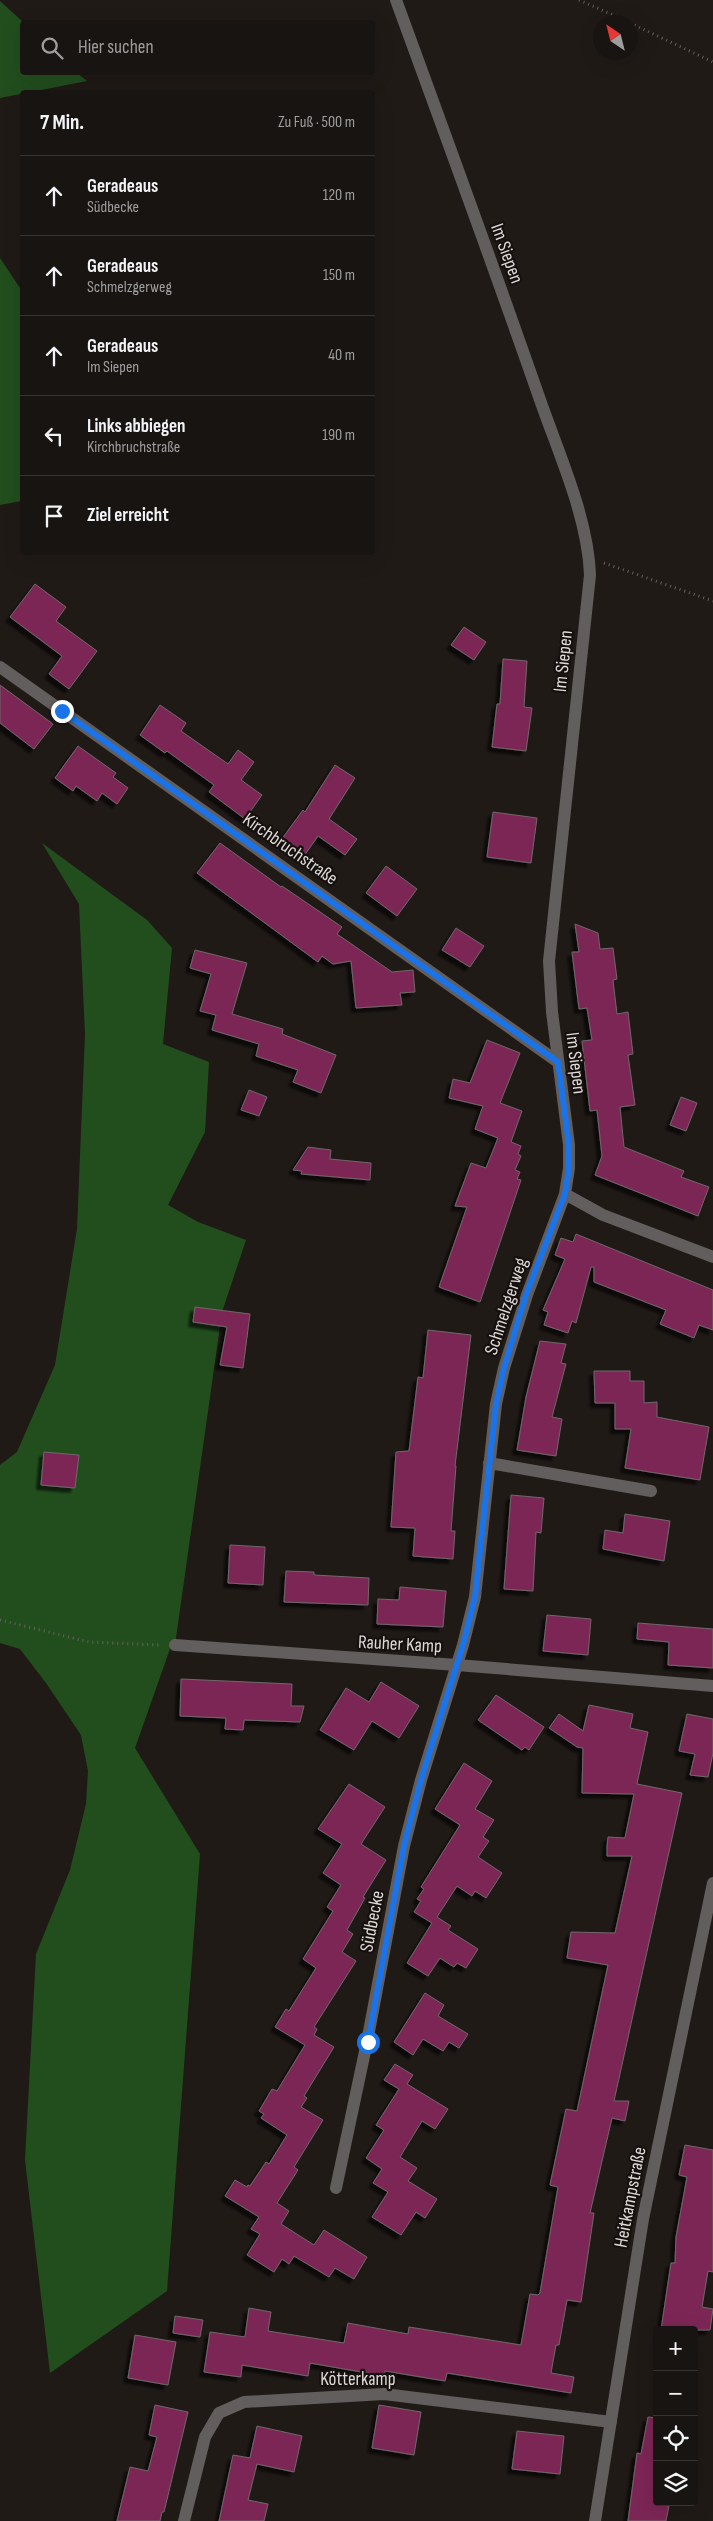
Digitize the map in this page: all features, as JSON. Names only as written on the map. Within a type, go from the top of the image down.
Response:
[{"type":"street","name":"Im Siepen","points":[[396,0],[505,298],[576,505],[589,558],[589,590],[549,961],[558,1062],[569,1145],[569,1168],[565,1194]]},
{"type":"street","name":"Kirchbruchstraße","points":[[0,667],[558,1062]]},
{"type":"street","points":[[565,1194],[603,1214],[713,1257]]},
{"type":"street","name":"Schmelzgerweg","points":[[457,1665],[475,1597],[496,1404],[526,1295],[565,1194]]},
{"type":"street","points":[[489,1463],[651,1491]]},
{"type":"street","name":"Rauher Kamp","points":[[175,1645],[713,1686]]},
{"type":"street","name":"Südbecke","points":[[336,2188],[368,2042],[404,1846],[421,1780],[457,1665]]},
{"type":"street","name":"Heitkampstraße","points":[[595,2521],[643,2219],[713,1883]]},
{"type":"street","name":"Kötterkamp","points":[[184,2521],[206,2437],[219,2413],[244,2402],[384,2394],[611,2422]]},
{"type":"path","points":[[579,0],[612,15]]},
{"type":"path","points":[[638,27],[713,62]]},
{"type":"path","points":[[589,558],[713,601]]},
{"type":"path","points":[[0,1620],[89,1642],[175,1645]]},
{"type":"green space","points":[[0,1],[21,20],[20,75],[80,75],[87,81],[41,90],[20,90],[20,94],[0,98]]},
{"type":"green space","points":[[0,258],[20,288],[20,501],[0,505]]},
{"type":"green space","points":[[42,843],[147,920],[172,948],[163,1044],[209,1062],[205,1132],[168,1205],[198,1222],[246,1240],[222,1312],[175,1645],[171,1646],[135,1748],[200,1854],[167,2291],[50,2373],[25,2160],[36,1954],[70,1870],[86,1804],[88,1771],[81,1735],[46,1683],[20,1649],[0,1643],[0,1465],[17,1452],[55,1365],[77,1229],[85,1034],[79,904]]},
{"type":"building","points":[[35,584],[66,607],[56,621],[97,651],[69,689],[49,674],[62,656],[10,617]]},
{"type":"building","points":[[464,627],[486,642],[474,660],[451,645]]},
{"type":"building","points":[[503,659],[527,661],[524,707],[532,708],[526,751],[492,747],[497,704],[500,704]]},
{"type":"building","points":[[0,685],[53,724],[34,749],[0,723]]},
{"type":"building","points":[[160,705],[186,723],[181,731],[228,764],[238,750],[254,762],[241,780],[262,795],[245,819],[209,792],[214,785],[167,751],[165,753],[140,735]]},
{"type":"building","points":[[78,746],[116,773],[113,777],[128,788],[117,804],[102,793],[97,801],[76,786],[73,791],[55,778]]},
{"type":"building","points":[[335,765],[355,778],[329,819],[357,839],[345,855],[318,836],[304,856],[281,840],[303,810],[305,812]]},
{"type":"building","points":[[493,812],[537,818],[531,863],[487,857]]},
{"type":"building","points":[[220,843],[281,887],[342,927],[337,934],[392,972],[413,970],[415,992],[400,993],[402,1005],[356,1008],[351,961],[333,964],[322,956],[318,962],[197,873]]},
{"type":"building","points":[[386,866],[417,889],[397,916],[366,893]]},
{"type":"building","points":[[575,924],[598,933],[600,949],[613,948],[617,979],[613,980],[617,1014],[628,1012],[633,1054],[628,1055],[635,1105],[620,1107],[624,1147],[684,1171],[681,1177],[709,1187],[698,1216],[595,1175],[602,1156],[597,1110],[590,1111],[582,1041],[592,1040],[587,1008],[579,1009],[572,952],[579,952]]},
{"type":"building","points":[[456,928],[484,946],[470,967],[442,950]]},
{"type":"building","points":[[195,950],[247,963],[232,1014],[283,1029],[282,1034],[336,1055],[321,1093],[293,1082],[298,1070],[256,1056],[259,1044],[212,1030],[216,1015],[200,1011],[211,974],[190,968]]},
{"type":"building","points":[[487,1040],[520,1053],[500,1103],[522,1111],[511,1142],[521,1146],[518,1154],[521,1156],[515,1170],[520,1172],[517,1179],[521,1180],[480,1302],[439,1287],[467,1207],[455,1206],[471,1163],[486,1168],[498,1138],[475,1129],[483,1106],[449,1098],[453,1079],[470,1083]]},
{"type":"building","points":[[249,1090],[267,1097],[259,1116],[241,1110]]},
{"type":"building","points":[[681,1097],[697,1103],[686,1131],[670,1125]]},
{"type":"building","points":[[308,1147],[331,1150],[330,1159],[371,1163],[370,1180],[301,1174],[302,1171],[293,1170]]},
{"type":"building","points":[[576,1234],[713,1290],[713,1330],[699,1325],[694,1338],[660,1324],[666,1310],[594,1282],[594,1267],[591,1267],[576,1323],[572,1321],[568,1333],[544,1325],[548,1312],[543,1310],[565,1259],[555,1255],[561,1238],[573,1242]]},
{"type":"building","points":[[195,1307],[250,1314],[243,1368],[220,1365],[227,1327],[193,1322]]},
{"type":"building","points":[[428,1330],[471,1335],[455,1466],[451,1531],[455,1531],[453,1559],[413,1556],[415,1528],[391,1527],[396,1452],[409,1451],[418,1377],[423,1378]]},
{"type":"building","points":[[540,1341],[566,1344],[561,1363],[566,1364],[552,1417],[562,1419],[556,1456],[517,1450],[526,1397]]},
{"type":"building","points":[[594,1371],[630,1371],[630,1381],[644,1381],[644,1403],[657,1402],[657,1417],[709,1427],[700,1480],[625,1468],[631,1429],[615,1429],[615,1403],[595,1403]]},
{"type":"building","points":[[44,1452],[79,1455],[75,1488],[41,1485]]},
{"type":"building","points":[[511,1495],[544,1498],[541,1533],[536,1532],[533,1591],[504,1589]]},
{"type":"building","points":[[625,1514],[670,1521],[664,1561],[603,1549],[605,1530],[623,1533]]},
{"type":"building","points":[[230,1545],[265,1547],[263,1585],[228,1583]]},
{"type":"building","points":[[286,1571],[314,1572],[314,1575],[369,1578],[368,1605],[284,1602]]},
{"type":"building","points":[[400,1587],[446,1591],[443,1627],[377,1624],[378,1599],[399,1600]]},
{"type":"building","points":[[547,1615],[591,1619],[588,1655],[543,1651]]},
{"type":"building","points":[[638,1623],[713,1629],[713,1668],[668,1665],[669,1642],[637,1639]]},
{"type":"building","points":[[181,1679],[292,1684],[291,1706],[304,1706],[300,1722],[244,1720],[243,1730],[225,1729],[226,1718],[180,1716]]},
{"type":"building","points":[[381,1682],[419,1706],[399,1738],[372,1721],[354,1750],[320,1730],[346,1688],[369,1702]]},
{"type":"building","points":[[496,1695],[544,1727],[529,1750],[525,1747],[522,1750],[478,1720]]},
{"type":"building","points":[[589,1705],[633,1714],[630,1728],[648,1732],[637,1784],[682,1793],[614,2101],[629,2101],[625,2121],[612,2118],[590,2213],[594,2213],[581,2302],[567,2300],[559,2345],[556,2345],[551,2373],[574,2377],[571,2393],[447,2373],[445,2381],[385,2371],[384,2376],[310,2363],[308,2376],[242,2365],[241,2377],[204,2372],[210,2332],[245,2337],[249,2308],[271,2312],[268,2331],[344,2343],[348,2323],[408,2334],[409,2327],[521,2345],[530,2294],[538,2295],[540,2293],[558,2187],[550,2185],[566,2109],[577,2111],[608,1965],[567,1958],[571,1932],[615,1933],[632,1856],[607,1856],[607,1847],[608,1837],[625,1838],[634,1794],[582,1793],[583,1748],[577,1747],[549,1728],[559,1714],[583,1731]]},
{"type":"building","points":[[687,1714],[713,1719],[713,1753],[708,1777],[690,1775],[695,1754],[679,1751]]},
{"type":"building","points":[[464,1763],[492,1781],[475,1809],[494,1820],[483,1837],[489,1841],[478,1857],[502,1873],[486,1898],[475,1891],[472,1896],[457,1886],[437,1917],[451,1926],[448,1930],[478,1949],[466,1968],[457,1963],[454,1967],[440,1958],[428,1976],[407,1963],[432,1923],[414,1912],[421,1901],[417,1899],[424,1889],[421,1887],[460,1825],[435,1809]]},
{"type":"building","points":[[349,1784],[385,1807],[361,1844],[386,1860],[363,1897],[365,1898],[347,1930],[353,1934],[342,1952],[356,1961],[314,2027],[317,2029],[314,2035],[334,2047],[304,2096],[307,2098],[301,2107],[323,2120],[294,2167],[298,2170],[277,2203],[289,2211],[281,2224],[314,2245],[324,2230],[367,2257],[354,2279],[335,2268],[329,2277],[294,2256],[289,2264],[282,2259],[274,2272],[247,2255],[260,2234],[251,2229],[259,2217],[225,2196],[235,2180],[247,2187],[248,2185],[250,2186],[266,2162],[269,2164],[287,2135],[261,2118],[264,2114],[259,2111],[272,2089],[277,2091],[305,2045],[275,2027],[286,2009],[289,2011],[316,1968],[303,1959],[333,1911],[327,1907],[341,1885],[323,1873],[342,1844],[318,1829]]},
{"type":"building","points":[[425,1993],[444,2005],[438,2016],[468,2034],[459,2048],[449,2042],[443,2051],[423,2039],[413,2055],[394,2042]]},
{"type":"building","points":[[395,2064],[413,2075],[407,2084],[448,2109],[435,2129],[422,2121],[400,2157],[417,2168],[408,2181],[437,2199],[425,2218],[416,2212],[401,2235],[372,2217],[388,2192],[373,2183],[382,2169],[366,2158],[384,2130],[376,2125],[399,2089],[384,2080]]},
{"type":"building","points":[[685,2145],[713,2150],[713,2272],[708,2271],[702,2307],[713,2309],[710,2330],[698,2330],[698,2326],[662,2326],[671,2263],[675,2263],[676,2237],[687,2177],[679,2175]]},
{"type":"building","points":[[175,2316],[203,2320],[200,2337],[173,2333]]},
{"type":"building","points":[[135,2335],[176,2342],[168,2385],[128,2378]]},
{"type":"building","points":[[155,2405],[188,2412],[164,2512],[162,2512],[160,2521],[117,2521],[130,2467],[148,2471],[157,2437],[149,2435]]},
{"type":"building","points":[[379,2405],[421,2412],[414,2455],[372,2448]]},
{"type":"building","points":[[648,2417],[653,2418],[653,2506],[669,2506],[666,2521],[628,2521],[637,2453],[641,2454]]},
{"type":"building","points":[[257,2426],[302,2436],[294,2472],[257,2464],[248,2500],[268,2504],[264,2521],[219,2521],[233,2455],[250,2458]]},
{"type":"building","points":[[517,2431],[564,2436],[560,2474],[512,2469]]},
{"type":"route","points":[[62,711],[189,799],[558,1062],[569,1145],[569,1168],[565,1194],[526,1295],[504,1368],[496,1404],[475,1597],[463,1645],[421,1780],[404,1846],[368,2042]]}]
